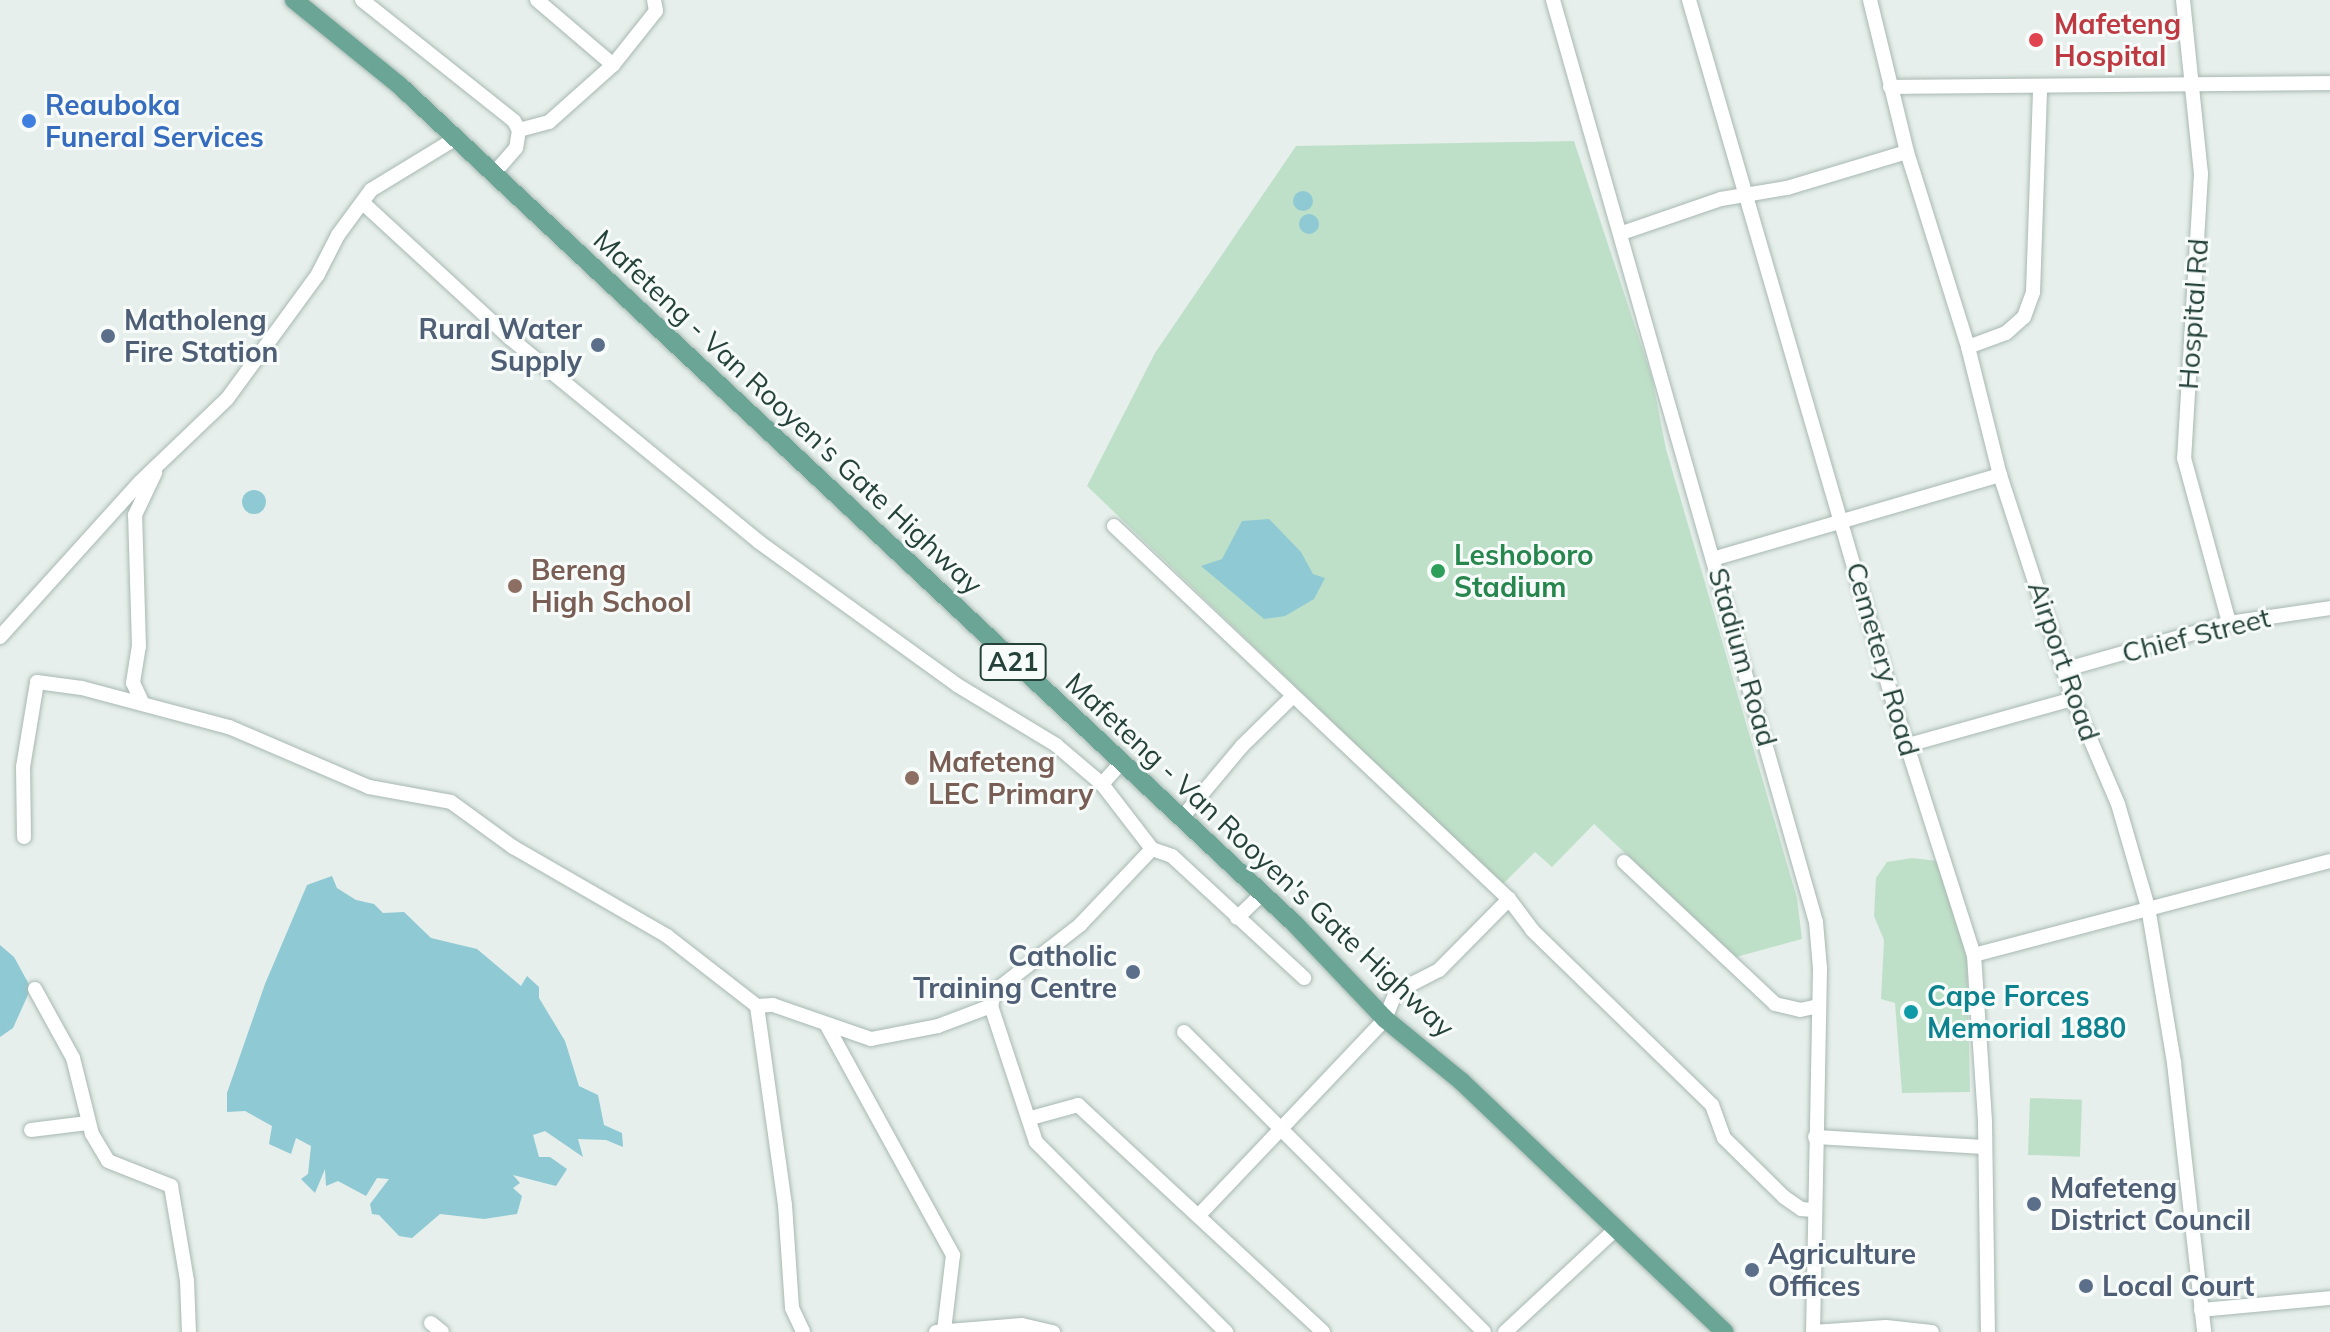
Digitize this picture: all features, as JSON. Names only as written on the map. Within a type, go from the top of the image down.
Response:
[{"type":"main road","name":"Mafeteng - Van Rooyen's Gate Highway","points":[[294,0],[399,85],[494,173],[1262,894],[1385,1019],[1461,1081],[1725,1332]]},
{"type":"street","points":[[362,0],[519,130]]},
{"type":"street","points":[[537,0],[613,65]]},
{"type":"street","points":[[519,130],[549,122],[613,65],[656,11],[654,0]]},
{"type":"street","name":"Stadium Road","points":[[1553,0],[1716,558],[1816,922],[1819,1006],[1813,1332]]},
{"type":"street","name":"Cemetery Road","points":[[1689,0],[1908,745],[1974,955],[1985,1147],[1988,1332]]},
{"type":"street","name":"Airport Road","points":[[1870,0],[1907,152],[1968,347],[2000,475],[2073,699],[2118,804],[2148,907],[2164,987],[2204,1332]]},
{"type":"street","name":"Hospital Rd","points":[[2183,0],[2188,87],[2201,174],[2184,458],[2229,623]]},
{"type":"street","points":[[1890,87],[2188,87],[2330,83]]},
{"type":"street","points":[[1968,347],[2006,333],[2024,317],[2033,292],[2040,88]]},
{"type":"street","points":[[494,173],[516,148],[519,130]]},
{"type":"street","points":[[0,637],[140,482],[155,473],[227,399],[318,274],[338,235],[371,190],[455,139]]},
{"type":"street","points":[[1622,233],[1745,193],[1787,188],[1907,152]]},
{"type":"street","points":[[363,203],[510,338],[697,494],[957,685],[1056,745],[1102,784],[1152,849],[1172,856],[1304,978]]},
{"type":"street","points":[[141,700],[133,683],[139,647],[135,515],[155,473]]},
{"type":"street","points":[[1716,558],[2000,475]]},
{"type":"street","points":[[1114,526],[1291,698],[1509,899],[1532,930],[1712,1105],[1724,1138],[1784,1197],[1801,1209],[1813,1210]]},
{"type":"street","name":"Chief Street","points":[[2063,670],[2229,623],[2329,613]]},
{"type":"street","points":[[24,837],[23,767],[37,682],[141,700],[229,727],[369,787],[451,802],[513,847],[667,936],[757,1006],[773,1005],[871,1039],[938,1026],[991,1006]]},
{"type":"street","points":[[1181,819],[1242,746],[1291,698]]},
{"type":"street","points":[[1908,745],[2073,699]]},
{"type":"street","points":[[1102,784],[1122,762]]},
{"type":"street","points":[[1152,849],[1080,925],[995,991],[991,1006],[1031,1118],[1036,1142],[1226,1332]]},
{"type":"street","points":[[1974,955],[2330,861]]},
{"type":"street","points":[[1624,862],[1775,1004],[1800,1010],[1819,1006]]},
{"type":"street","points":[[1237,918],[1262,894]]},
{"type":"street","points":[[1201,1213],[1385,1019],[1396,992],[1439,970],[1509,899]]},
{"type":"street","points":[[35,989],[73,1058],[88,1123],[108,1161],[171,1186],[187,1281],[189,1332]]},
{"type":"street","points":[[757,1006],[785,1205],[792,1308],[803,1332]]},
{"type":"street","points":[[826,1024],[953,1255],[944,1331]]},
{"type":"street","points":[[1184,1032],[1284,1128],[1484,1332]]},
{"type":"street","points":[[1031,1118],[1078,1105],[1201,1213],[1323,1332]]},
{"type":"street","points":[[31,1130],[88,1123]]},
{"type":"street","points":[[1815,1137],[1985,1147]]},
{"type":"street","points":[[1505,1332],[1616,1229]]},
{"type":"street","points":[[2201,1310],[2330,1298]]},
{"type":"street","points":[[936,1332],[1022,1325],[1053,1332]]},
{"type":"street","points":[[1813,1332],[1886,1327],[1932,1332]]},
{"type":"green space","name":"Leshoboro Stadium","points":[[1574,141],[1652,378],[1666,449],[1797,898],[1802,939],[1736,957],[1594,824],[1552,867],[1535,852],[1502,885],[1087,486],[1155,353],[1296,146]]},
{"type":"green space","points":[[1912,858],[1938,861],[1967,958],[1970,1092],[1902,1093],[1895,1003],[1881,999],[1884,940],[1874,916],[1876,878],[1887,862]]},
{"type":"green space","points":[[2030,1098],[2082,1100],[2080,1157],[2028,1155]]},
{"type":"water","points":[[1299,191],[1307,191],[1313,201],[1307,211],[1299,211],[1293,205],[1293,197]]},
{"type":"water","points":[[1309,214],[1316,217],[1319,224],[1316,231],[1309,234],[1302,231],[1299,224],[1302,217]]},
{"type":"water","points":[[254,490],[262,494],[266,502],[262,510],[254,514],[246,510],[242,502],[246,494]]},
{"type":"water","points":[[1269,519],[1301,552],[1313,574],[1325,578],[1314,599],[1285,616],[1264,619],[1201,566],[1222,559],[1242,521]]},
{"type":"water","points":[[332,876],[337,888],[356,900],[374,904],[383,913],[404,912],[431,938],[477,949],[521,986],[527,976],[539,987],[539,998],[565,1041],[579,1086],[598,1095],[604,1125],[622,1133],[623,1147],[606,1140],[578,1139],[583,1157],[545,1131],[533,1135],[539,1157],[550,1157],[567,1169],[556,1186],[513,1175],[520,1183],[513,1188],[522,1196],[517,1214],[484,1219],[440,1214],[412,1238],[399,1236],[379,1215],[372,1214],[370,1204],[389,1179],[377,1178],[366,1196],[338,1181],[326,1186],[325,1169],[315,1193],[301,1179],[308,1174],[311,1146],[296,1138],[291,1154],[269,1144],[272,1126],[245,1111],[227,1112],[227,1093],[265,984],[307,885]]},
{"type":"water","points":[[0,945],[14,957],[31,988],[13,1028],[0,1037]]},
{"type":"place","name":"Mafeteng Hospital","points":[[2036,40]]},
{"type":"place","name":"Reauboka Funeral Services","points":[[29,121]]},
{"type":"place","name":"Matholeng Fire Station","points":[[108,336]]},
{"type":"place","name":"Rural Water Supply","points":[[598,345]]},
{"type":"place","name":"Leshoboro Stadium","points":[[1438,571]]},
{"type":"place","name":"Bereng High School","points":[[515,586]]},
{"type":"place","name":"Mafeteng LEC Primary","points":[[912,778]]},
{"type":"place","name":"Catholic Training Centre","points":[[1133,972]]},
{"type":"place","name":"Cape Forces Memorial 1880","points":[[1911,1012]]},
{"type":"place","name":"Mafeteng District Council","points":[[2034,1204]]},
{"type":"place","name":"Agriculture Offices","points":[[1752,1270]]},
{"type":"place","name":"Local Court","points":[[2086,1286]]}]
